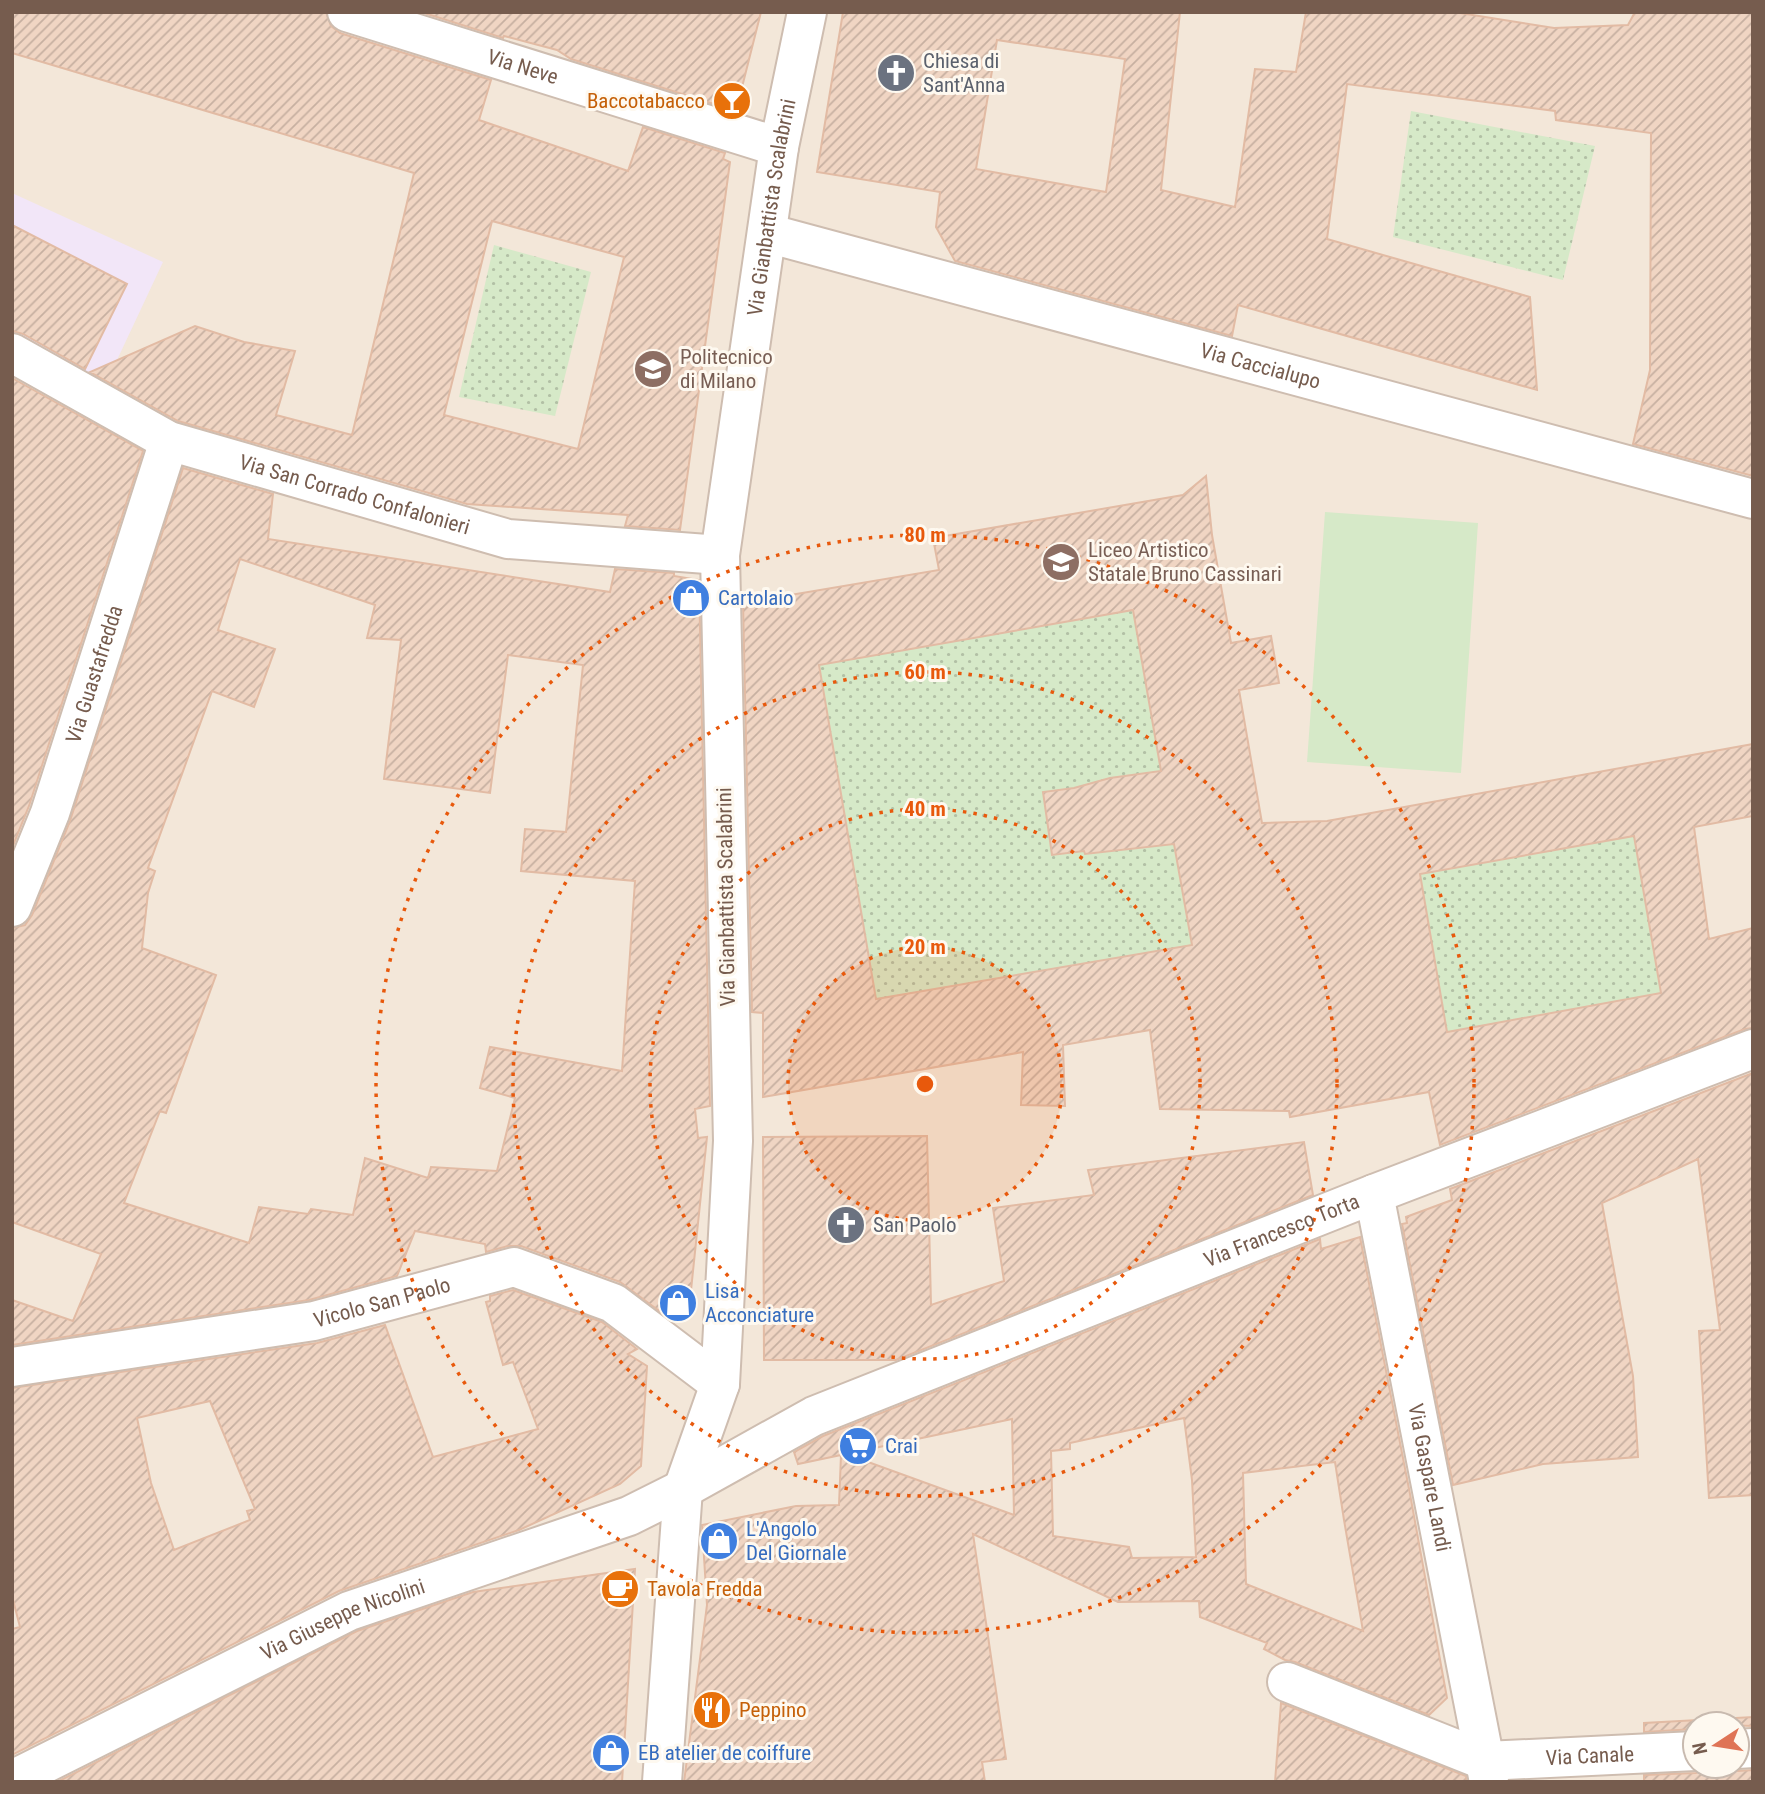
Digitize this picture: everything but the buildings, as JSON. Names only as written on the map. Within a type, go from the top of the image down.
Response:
[{"type":"street","name":"Via Neve","points":[[347,12],[779,147]]},
{"type":"street","name":"Via Gianbattista Scalabrini","points":[[662,1782],[683,1489],[720,1384],[733,1141],[720,555],[779,147],[807,12]]},
{"type":"street","name":"Via Caccialupo","points":[[767,233],[1753,499]]},
{"type":"street","name":"Via San Corrado Confalonieri","points":[[12,353],[169,441],[508,538],[720,555]]},
{"type":"street","name":"Via Guastafredda","points":[[12,907],[50,813],[169,441]]},
{"type":"street","name":"Via Francesco Torta","points":[[683,1489],[814,1416],[1374,1194],[1753,1049]]},
{"type":"street","name":"Via Gaspare Landi","points":[[1374,1194],[1488,1771]]},
{"type":"street","name":"Vicolo San Paolo","points":[[12,1367],[314,1321],[514,1267],[612,1303],[720,1384]]},
{"type":"street","name":"Via Giuseppe Nicolini","points":[[12,1780],[349,1611],[629,1516],[683,1489]]},
{"type":"street","points":[[1287,1682],[1488,1771]]},
{"type":"street","name":"Via Canale","points":[[1488,1771],[1681,1752]]},
{"type":"shaded area","points":[[12,12],[1753,12],[1753,1782],[12,1782]]},
{"type":"shaded area","points":[[12,193],[163,262],[102,392],[12,347]]},
{"type":"green space","points":[[1411,111],[1595,146],[1563,280],[1393,237]]},
{"type":"green space","points":[[494,245],[591,272],[555,416],[459,397]]},
{"type":"green space","points":[[1325,512],[1478,523],[1461,773],[1307,762]]},
{"type":"green space","points":[[1133,610],[1192,945],[876,999],[819,665]]},
{"type":"green space","points":[[1634,836],[1661,993],[1447,1032],[1420,874]]},
{"type":"place","name":"Chiesa di Sant'Anna","points":[[896,73]]},
{"type":"place","name":"Baccotabacco","points":[[732,101]]},
{"type":"place","name":"Politecnico di Milano","points":[[653,369]]},
{"type":"place","name":"Liceo Artistico Statale Bruno Cassinari","points":[[1061,562]]},
{"type":"place","name":"Cartolaio","points":[[691,598]]},
{"type":"place","name":"San Paolo","points":[[846,1225]]},
{"type":"place","name":"Lisa Acconciature","points":[[678,1303]]},
{"type":"place","name":"Crai","points":[[858,1446]]},
{"type":"place","name":"L'Angolo Del Giornale","points":[[719,1541]]},
{"type":"place","name":"Tavola Fredda","points":[[620,1589]]},
{"type":"place","name":"Peppino","points":[[712,1710]]},
{"type":"place","name":"EB atelier de coiffure","points":[[611,1753]]}]
